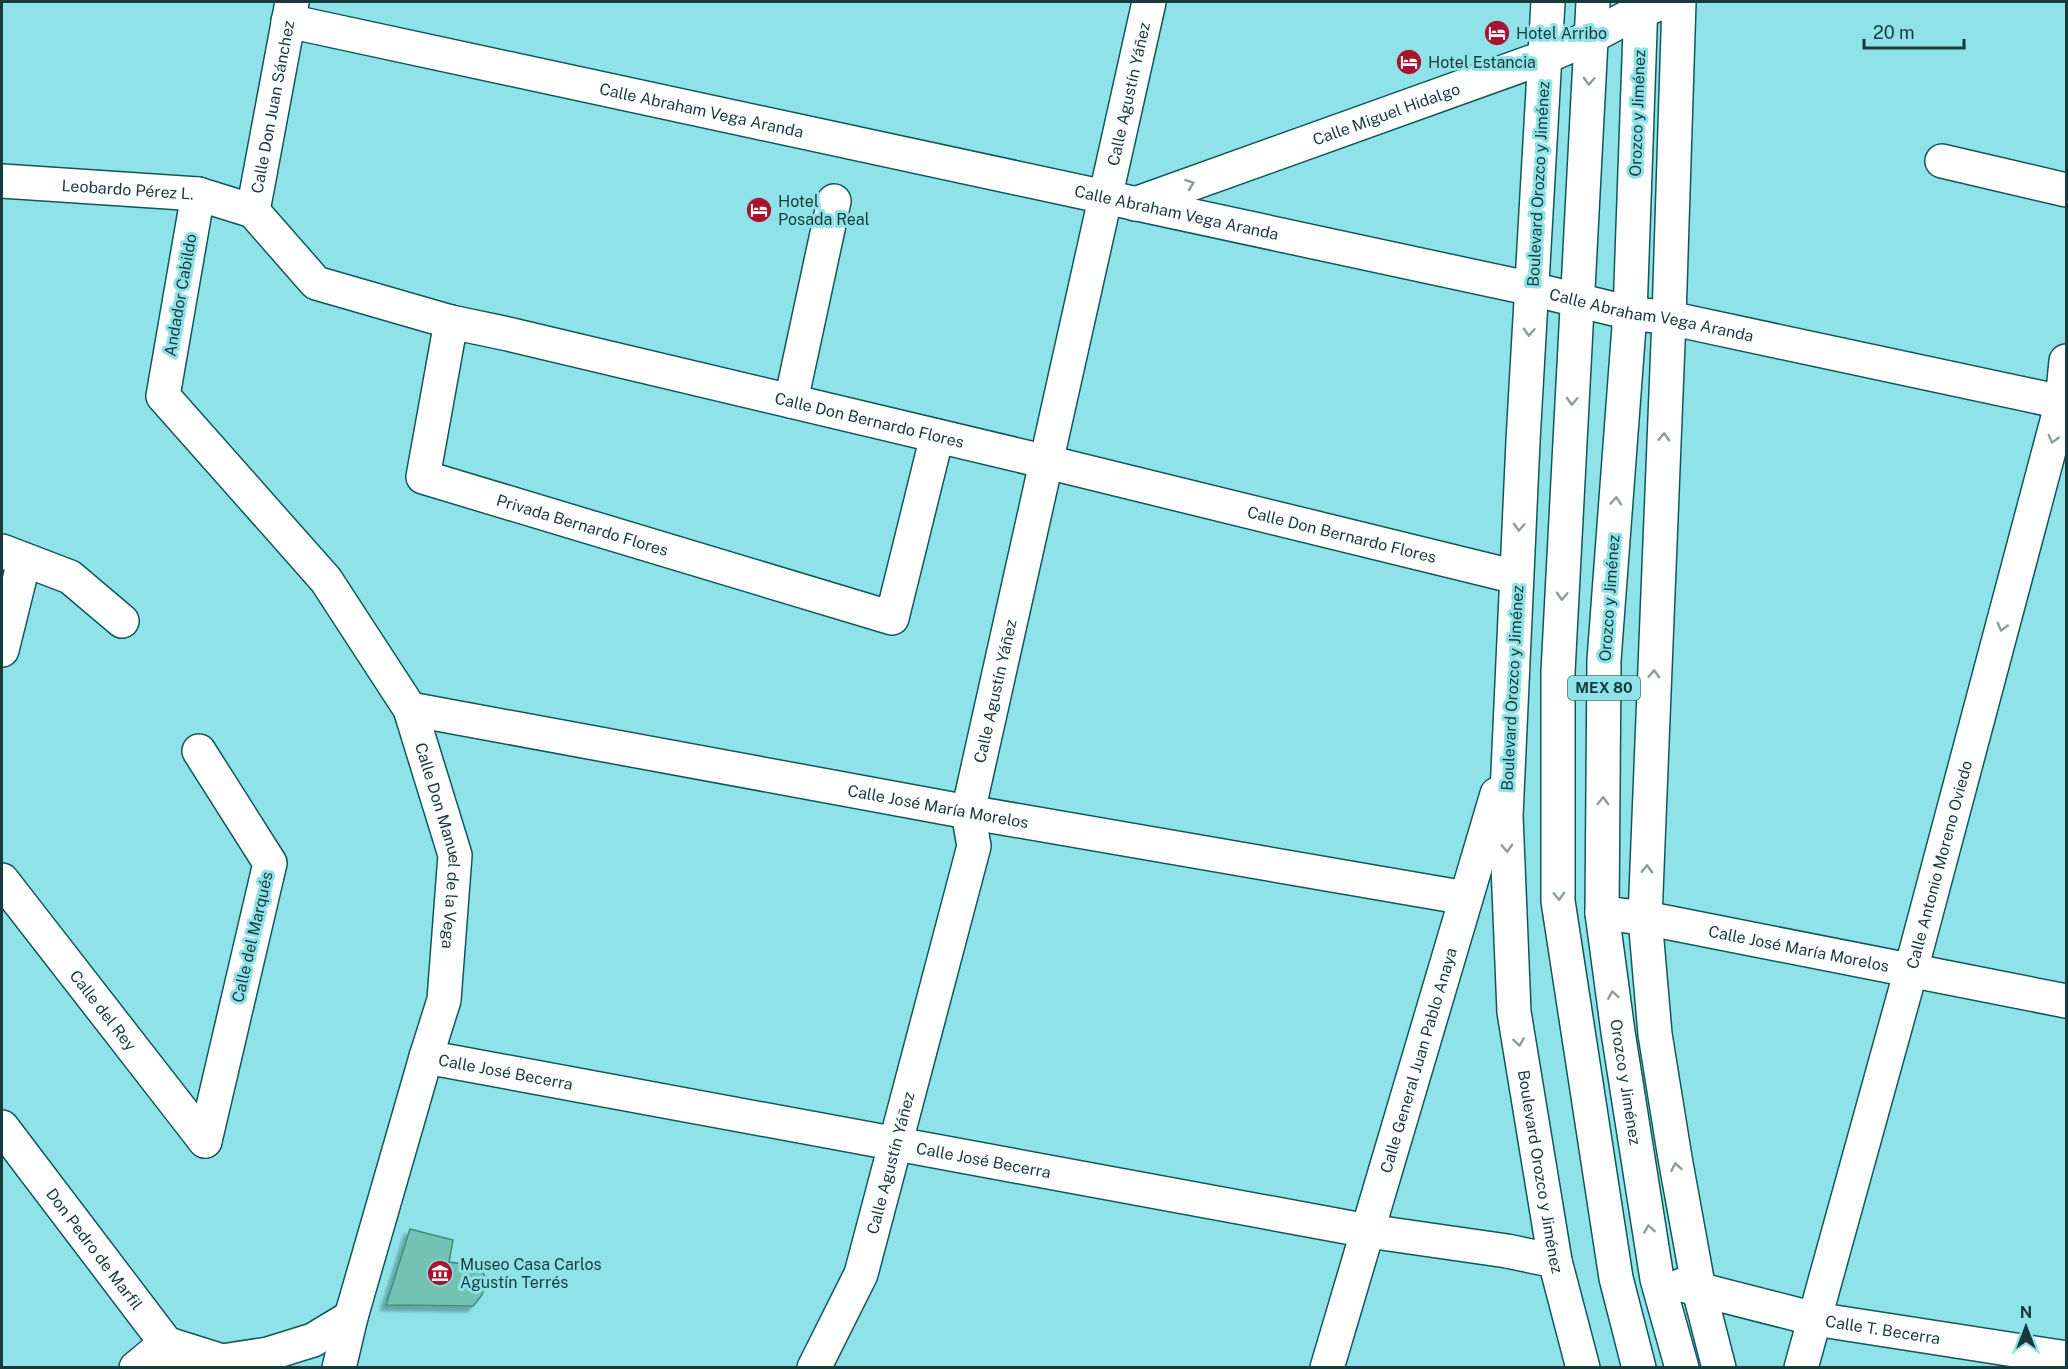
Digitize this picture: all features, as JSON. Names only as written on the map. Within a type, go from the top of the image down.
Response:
[{"type":"main road","name":"Calle Agustín Yáñez","points":[[815,1367],[861,1274],[974,846],[968,812],[1047,462],[1121,201],[1149,2]]},
{"type":"main road","name":"Boulevard Orozco y Jiménez","points":[[1548,2],[1516,577],[1506,816],[1514,1012],[1555,1261],[1583,1368]]},
{"type":"main road","name":"MEX 80","points":[[1593,2],[1558,672],[1558,901],[1616,1278],[1639,1368]]},
{"type":"main road","points":[[1679,2],[1645,918],[1655,1034],[1674,1158],[1699,1290],[1719,1368]]},
{"type":"main road","name":"Calle Miguel Hidalgo","points":[[1121,201],[1545,57],[1591,37],[1650,4]]},
{"type":"main road","name":"Orozco y Jiménez","points":[[1650,4],[1604,660],[1602,912],[1618,1032],[1657,1279],[1682,1368]]},
{"type":"main road","name":"Calle Abraham Vega Aranda","points":[[290,11],[1121,201],[1532,289],[1630,313],[1669,318],[2065,402]]},
{"type":"main road","name":"Calle Don Juan Sánchez","points":[[253,211],[290,11]]},
{"type":"main road","points":[[1942,161],[2067,190]]},
{"type":"main road","name":"Leobardo Pérez L.","points":[[2,182],[198,194],[253,211]]},
{"type":"main road","name":"Andador Cabildo","points":[[162,396],[198,194]]},
{"type":"main road","points":[[791,401],[834,201]]},
{"type":"main road","name":"Calle Don Bernardo Flores","points":[[253,211],[316,283],[451,322],[1047,462],[1516,577]]},
{"type":"main road","name":"Privada Bernardo Flores","points":[[451,322],[423,477],[892,618],[937,436]]},
{"type":"main road","name":"Calle Antonio Moreno Oviedo","points":[[1802,1368],[2065,402],[2067,361]]},
{"type":"main road","name":"Calle Don Manuel de la Vega","points":[[162,396],[326,580],[410,709],[455,855],[444,1000],[351,1317],[339,1368]]},
{"type":"main road","points":[[2,650],[13,556],[70,577],[122,621]]},
{"type":"main road","name":"Calle José María Morelos","points":[[410,709],[968,812],[1466,898]]},
{"type":"main road","name":"Calle del Marqués","points":[[199,751],[270,863],[205,1141]]},
{"type":"main road","name":"Calle General Juan Pablo Anaya","points":[[1327,1368],[1509,753]]},
{"type":"main road","name":"Calle del Rey","points":[[2,880],[205,1141]]},
{"type":"main road","name":"Calle José María Morelos","points":[[1602,912],[1645,918],[2067,1001]]},
{"type":"main road","name":"Calle José Becerra","points":[[426,1057],[1368,1231],[1507,1251],[1555,1261]]},
{"type":"main road","name":"Don Pedro de Marfil","points":[[2,1127],[166,1343],[190,1368]]},
{"type":"main road","name":"Calle T. Becerra","points":[[1657,1279],[1815,1319],[2067,1358]]},
{"type":"main road","points":[[136,1368],[166,1343],[222,1361],[267,1354],[313,1340],[351,1317]]},
{"type":"building","name":"Museo Casa Carlos Agustín Terrés","points":[[410,1229],[453,1240],[449,1262],[480,1266],[486,1279],[482,1295],[473,1306],[386,1305]]},
{"type":"place","name":"Hotel Arribo","points":[[1497,33]]},
{"type":"place","name":"Hotel Estancia","points":[[1409,62]]},
{"type":"place","name":"Hotel Posada Real","points":[[759,210]]},
{"type":"place","name":"Museo Casa Carlos Agustín Terrés","points":[[440,1273]]}]
